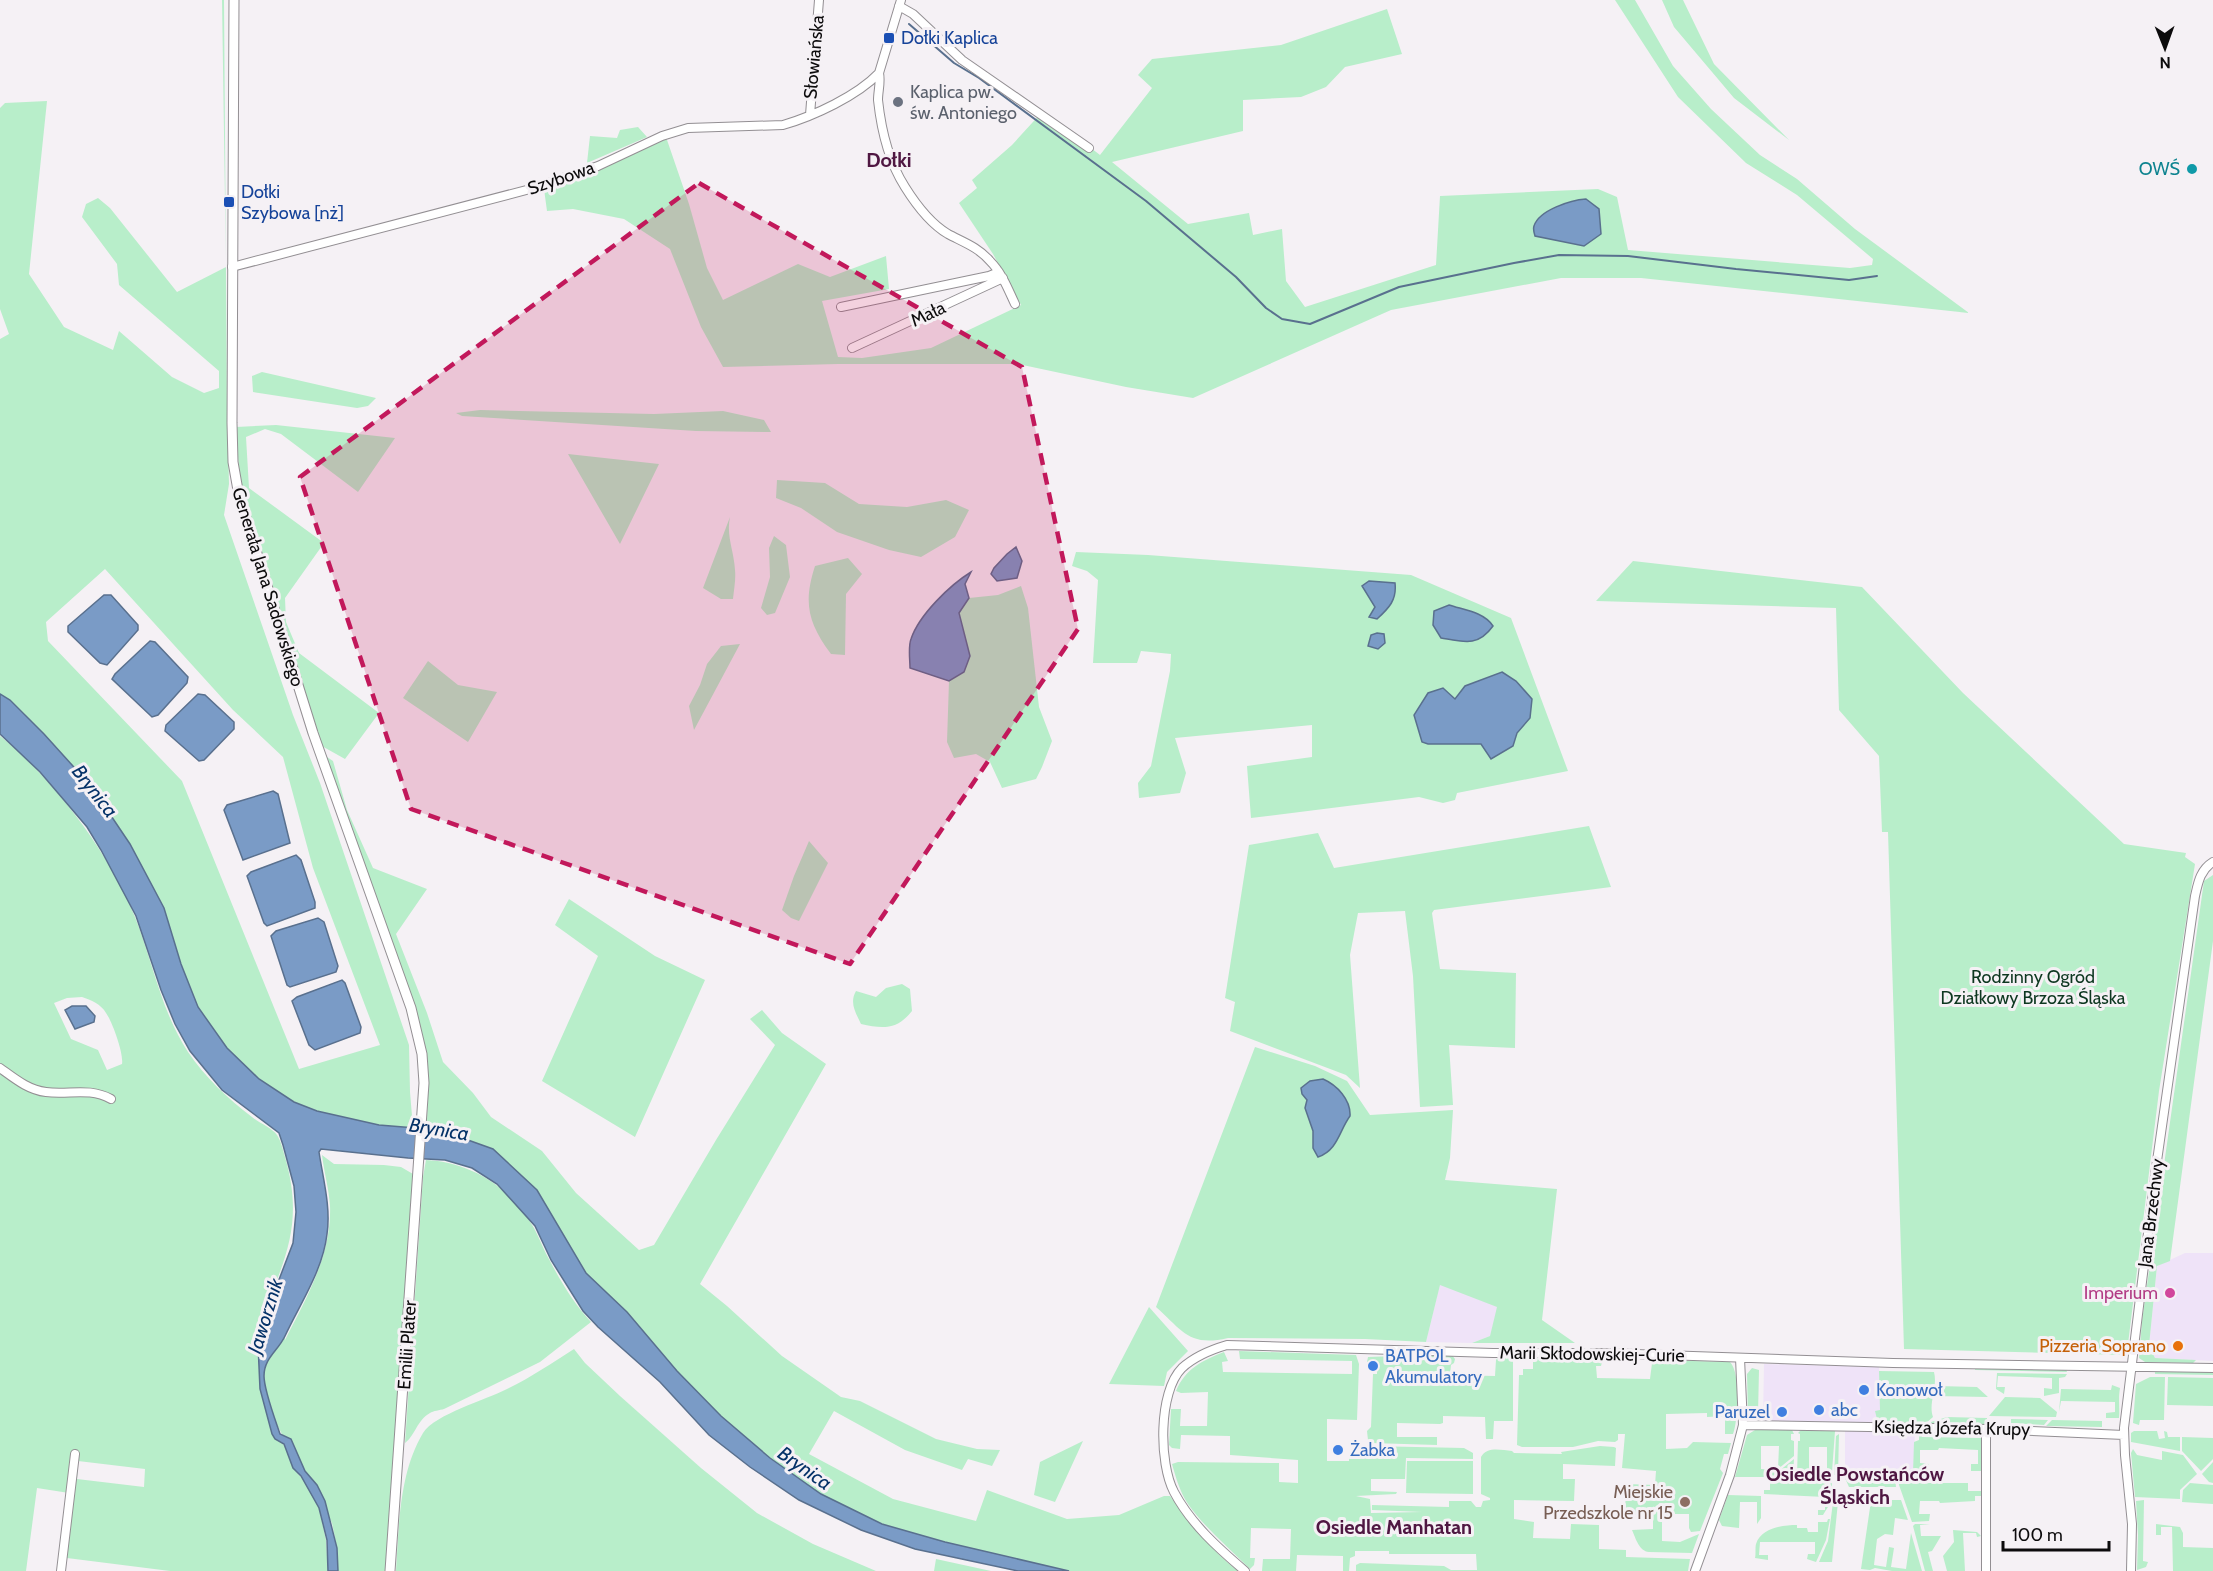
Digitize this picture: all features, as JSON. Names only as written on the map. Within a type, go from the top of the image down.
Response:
[{"type":"street","name":"Generała Jana Sadowskiego","points":[[234,0],[232,423],[238,496],[313,733],[417,1030],[422,1054],[424,1083],[422,1118]]},
{"type":"street","name":"Słowiańska","points":[[810,115],[819,0]]},
{"type":"street","points":[[1015,304],[1001,275],[980,252],[938,227],[905,187],[898,174],[885,138],[878,98],[879,73],[900,3],[962,60],[1089,148]]},
{"type":"street","name":"Szybowa","points":[[232,267],[534,188],[598,166],[674,131],[688,128],[783,125],[810,115],[868,85],[879,73]]},
{"type":"street","points":[[868,85],[878,98]]},
{"type":"street","points":[[841,307],[1001,275]]},
{"type":"street","name":"Mała","points":[[852,348],[1001,275]]},
{"type":"street","name":"Jana Brzechwy","points":[[2131,1571],[2132,1524],[2124,1435],[2156,1168],[2196,896],[2203,871],[2213,862]]},
{"type":"street","points":[[0,1068],[29,1088],[46,1092],[87,1091],[100,1093],[111,1100]]},
{"type":"street","name":"Emilii Plater","points":[[390,1571],[422,1118]]},
{"type":"street","name":"Marii Skłodowskiej-Curie","points":[[1245,1571],[1211,1541],[1187,1511],[1173,1490],[1164,1453],[1164,1411],[1180,1369],[1200,1355],[1227,1345],[2213,1368]]},
{"type":"street","points":[[1695,1571],[1730,1475],[1743,1425],[1740,1358]]},
{"type":"street","name":"Księdza Józefa Krupy","points":[[1743,1425],[1986,1429],[2124,1435]]},
{"type":"street","points":[[1986,1429],[1986,1571]]},
{"type":"street","points":[[61,1571],[75,1454]]},
{"type":"highlighted area","points":[[699,183],[1022,367],[1078,629],[850,964],[411,809],[300,477]]},
{"type":"shaded area","points":[[2185,1253],[2213,1253],[2213,1361],[2155,1358],[2149,1346],[2157,1266]]},
{"type":"shaded area","points":[[1440,1284],[1498,1307],[1490,1336],[1472,1343],[1426,1342]]},
{"type":"shaded area","points":[[1764,1364],[1879,1367],[1881,1422],[1915,1423],[1914,1472],[1845,1470],[1845,1422],[1763,1421]]},
{"type":"green space","points":[[222,0],[224,0],[226,262]]},
{"type":"green space","points":[[1615,0],[1635,0],[1673,66],[1711,109],[1760,155],[1797,179],[1855,229],[1969,313],[1641,278],[1561,278],[1391,310],[1193,398],[1126,387],[1018,364],[838,364],[723,367],[701,327],[670,249],[624,219],[573,209],[547,211],[544,189],[666,137],[689,204],[707,268],[723,300],[798,264],[830,277],[886,256],[889,289],[822,301],[838,357],[862,358],[931,348],[1021,305],[993,254],[959,203],[977,188],[972,180],[1012,145],[1043,111],[1100,155],[1152,88],[1138,75],[1152,59],[1281,45],[1387,9],[1402,54],[1345,67],[1326,87],[1301,97],[1243,100],[1243,131],[1112,162],[1188,224],[1249,213],[1253,235],[1282,229],[1286,281],[1305,307],[1436,265],[1440,196],[1598,189],[1617,197],[1628,250],[1850,268],[1872,265],[1873,259],[1797,195],[1746,163],[1678,97]]},
{"type":"green space","points":[[1662,0],[1683,0],[1714,64],[1789,140],[1734,98],[1674,27]]},
{"type":"green space","points":[[47,101],[29,274],[64,327],[113,350],[119,331],[172,377],[204,393],[219,388],[219,371],[119,285],[117,264],[82,217],[86,204],[98,198],[110,208],[177,292],[226,267],[229,484],[224,515],[293,715],[320,783],[409,1045],[413,1128],[379,1125],[317,1111],[294,1102],[259,1079],[227,1048],[198,1007],[130,844],[91,786],[44,734],[10,700],[0,694],[0,339],[9,334],[0,309],[0,108],[5,103]],"holes":[[[105,569],[233,710],[283,757],[313,868],[380,1045],[299,1069],[182,781],[48,641],[46,622]]]},
{"type":"green space","points":[[638,127],[647,137],[587,163],[590,136],[617,138],[620,130]]},
{"type":"green space","points":[[262,372],[376,398],[368,406],[357,408],[253,392],[252,376]]},
{"type":"green space","points":[[480,410],[654,414],[723,411],[764,420],[771,432],[696,431],[462,416],[456,413]]},
{"type":"green space","points":[[276,425],[395,438],[358,492],[281,434],[265,429],[246,437],[249,488],[324,543],[285,598],[286,622],[299,653],[379,713],[345,759],[320,745],[241,501],[236,427]]},
{"type":"green space","points":[[568,454],[659,464],[620,544]]},
{"type":"green space","points":[[777,480],[825,483],[859,504],[907,507],[946,500],[969,510],[955,537],[921,557],[889,550],[837,532],[801,508],[776,498]]},
{"type":"green space","points":[[730,517],[729,531],[735,584],[733,599],[721,599],[703,588]]},
{"type":"green space","points":[[774,536],[786,545],[790,577],[775,613],[767,615],[761,608],[770,577],[769,548]]},
{"type":"green space","points":[[1076,552],[1148,555],[1411,575],[1511,618],[1568,771],[1457,793],[1455,800],[1443,803],[1419,797],[1251,818],[1247,766],[1312,757],[1312,725],[1175,738],[1186,773],[1180,793],[1139,798],[1138,783],[1151,766],[1170,671],[1171,654],[1141,651],[1137,663],[1093,663],[1098,580],[1087,571],[1072,566]]},
{"type":"green space","points":[[848,558],[862,574],[846,594],[845,655],[831,654],[817,632],[810,612],[811,579],[815,566]]},
{"type":"green space","name":"Rodzinny Ogród Działkowy Brzoza Śląska","points":[[1633,561],[1862,587],[1963,693],[2124,844],[2186,853],[2185,857],[2195,864],[2159,1091],[2128,1344],[2123,1355],[1904,1349],[1888,832],[1882,832],[1879,756],[1839,710],[1836,608],[1596,601]]},
{"type":"green space","points":[[1021,586],[1028,608],[1039,707],[1052,741],[1036,779],[1002,788],[990,762],[976,754],[954,758],[947,742],[949,681],[964,672],[959,612],[969,598],[998,595]]},
{"type":"green space","points":[[740,644],[694,730],[689,706],[700,685],[707,664],[721,646]]},
{"type":"green space","points":[[428,661],[458,685],[497,692],[468,742],[403,698]]},
{"type":"green space","points":[[0,736],[40,773],[59,795],[111,868],[135,917],[171,1020],[188,1052],[209,1079],[243,1110],[272,1130],[280,1140],[290,1179],[293,1218],[286,1253],[265,1310],[285,1335],[285,1340],[316,1276],[327,1241],[330,1206],[322,1155],[334,1164],[401,1167],[413,1174],[386,1571],[338,1571],[337,1548],[332,1523],[301,1464],[291,1439],[283,1436],[263,1399],[272,1434],[286,1447],[293,1468],[305,1482],[319,1508],[326,1540],[328,1571],[170,1571],[59,1557],[69,1493],[37,1488],[26,1571],[0,1571]],"holes":[[[82,997],[104,1010],[114,1030],[122,1064],[107,1070],[98,1050],[71,1039],[54,1003],[67,998]],[[78,1461],[145,1469],[144,1487],[77,1479]]]},
{"type":"green space","points":[[321,753],[333,761],[347,810],[373,868],[427,889],[396,934],[427,1013],[443,1062],[473,1093],[491,1117],[542,1151],[576,1193],[639,1250],[654,1245],[775,1045],[750,1019],[762,1010],[782,1033],[826,1064],[700,1284],[782,1356],[841,1397],[860,1401],[936,1439],[977,1449],[1000,1450],[992,1466],[968,1459],[962,1470],[905,1450],[834,1411],[809,1454],[893,1499],[976,1521],[987,1490],[1067,1519],[1119,1515],[1164,1496],[1170,1496],[1210,1545],[1238,1571],[1069,1571],[945,1542],[882,1524],[821,1494],[770,1458],[721,1416],[677,1371],[627,1312],[586,1273],[537,1190],[440,1130],[429,1128],[425,1052]]},
{"type":"green space","points":[[1589,826],[1611,887],[1434,910],[1432,913],[1440,969],[1516,973],[1515,1048],[1449,1045],[1453,1105],[1420,1107],[1413,976],[1405,911],[1358,913],[1350,955],[1360,1088],[1346,1075],[1230,1031],[1235,1002],[1225,998],[1249,845],[1318,833],[1334,868]]},
{"type":"green space","points":[[809,841],[828,863],[799,921],[791,918],[782,910]]},
{"type":"green space","points":[[2213,875],[2213,941],[2170,1261],[2157,1266],[2149,1346],[2155,1358],[2196,1360],[2193,1363],[2145,1362],[2139,1358],[2142,1321],[2204,881]]},
{"type":"green space","points":[[569,899],[655,956],[705,980],[635,1137],[542,1081],[598,956],[555,925]]},
{"type":"green space","points":[[902,984],[910,989],[912,1011],[901,1022],[883,1027],[861,1024],[853,1004],[856,991],[876,997],[886,988]]},
{"type":"green space","points":[[1255,1047],[1315,1066],[1347,1081],[1370,1115],[1453,1110],[1450,1158],[1445,1180],[1557,1189],[1542,1320],[1575,1343],[1472,1343],[1490,1336],[1497,1307],[1440,1285],[1426,1342],[1365,1339],[1228,1338],[1204,1340],[1180,1330],[1156,1307]]},
{"type":"green space","points":[[426,1160],[459,1166],[489,1180],[502,1189],[525,1214],[559,1277],[591,1322],[540,1362],[444,1409],[430,1413],[405,1443],[423,1177]]},
{"type":"green space","points":[[1149,1307],[1188,1351],[1167,1372],[1164,1386],[1109,1384]]},
{"type":"green space","points":[[574,1349],[585,1363],[620,1396],[701,1468],[757,1513],[813,1544],[876,1571],[396,1571],[405,1482],[409,1465],[423,1433],[438,1420],[516,1385]]},
{"type":"green space","points":[[1239,1351],[1356,1355],[1359,1364],[1357,1420],[1327,1419],[1327,1461],[1349,1461],[1349,1456],[1358,1456],[1368,1446],[1464,1448],[1473,1453],[1473,1459],[1406,1458],[1405,1479],[1371,1479],[1371,1491],[1397,1492],[1396,1494],[1356,1496],[1370,1499],[1371,1513],[1422,1512],[1372,1510],[1372,1505],[1449,1507],[1449,1501],[1471,1501],[1476,1507],[1481,1507],[1483,1501],[1490,1500],[1481,1494],[1481,1457],[1487,1451],[1562,1454],[1561,1452],[1600,1446],[1614,1447],[1616,1448],[1615,1466],[1563,1464],[1563,1479],[1575,1479],[1574,1501],[1514,1500],[1514,1519],[1534,1522],[1533,1538],[1570,1539],[1571,1524],[1599,1525],[1599,1549],[1626,1550],[1626,1557],[1690,1559],[1688,1571],[1356,1571],[1356,1565],[1360,1563],[1444,1566],[1451,1570],[1477,1570],[1476,1554],[1389,1554],[1389,1551],[1355,1551],[1355,1556],[1350,1558],[1349,1571],[1343,1571],[1343,1556],[1297,1555],[1296,1571],[1262,1571],[1263,1559],[1290,1559],[1291,1529],[1251,1528],[1250,1558],[1255,1558],[1254,1565],[1250,1569],[1210,1530],[1188,1504],[1180,1490],[1172,1464],[1178,1462],[1279,1463],[1279,1482],[1298,1483],[1298,1460],[1230,1455],[1230,1436],[1181,1435],[1180,1449],[1172,1448],[1169,1445],[1171,1409],[1181,1409],[1180,1426],[1207,1426],[1208,1392],[1181,1393],[1176,1391],[1184,1377],[1196,1366],[1224,1352],[1228,1361],[1222,1362],[1223,1372],[1352,1374],[1352,1361],[1240,1359]]},
{"type":"green space","points":[[1451,1354],[1455,1359],[1451,1365],[1450,1375],[1495,1376],[1496,1360],[1499,1356],[1513,1358],[1513,1421],[1494,1421],[1493,1439],[1486,1439],[1485,1417],[1443,1416],[1443,1423],[1440,1424],[1397,1423],[1397,1437],[1437,1437],[1437,1445],[1371,1443],[1368,1440],[1367,1431],[1371,1427],[1373,1374],[1377,1374],[1377,1363],[1367,1362],[1368,1357]]},
{"type":"green space","points":[[1529,1357],[1599,1359],[1602,1362],[1601,1366],[1596,1366],[1597,1378],[1650,1379],[1652,1363],[1655,1360],[1730,1362],[1736,1376],[1737,1386],[1737,1408],[1733,1434],[1725,1434],[1725,1416],[1707,1417],[1707,1413],[1666,1414],[1666,1449],[1687,1448],[1693,1442],[1731,1443],[1728,1454],[1724,1454],[1720,1469],[1723,1473],[1700,1531],[1691,1532],[1689,1514],[1662,1514],[1662,1541],[1680,1542],[1699,1534],[1692,1553],[1649,1552],[1638,1544],[1632,1530],[1653,1529],[1653,1516],[1625,1514],[1626,1484],[1655,1485],[1656,1471],[1622,1468],[1625,1434],[1618,1434],[1618,1440],[1615,1442],[1598,1441],[1573,1447],[1522,1447],[1517,1445],[1519,1375],[1523,1375],[1523,1369],[1533,1369],[1533,1359]]},
{"type":"green space","points":[[1752,1368],[1759,1370],[1758,1414],[1754,1420],[1748,1417],[1747,1374]]},
{"type":"green space","points":[[1975,1368],[2066,1369],[2067,1372],[1975,1370]]},
{"type":"green space","points":[[1879,1371],[1934,1372],[1933,1417],[1925,1424],[1878,1423],[1875,1411],[1880,1410]]},
{"type":"green space","points":[[2155,1371],[2213,1372],[2213,1375],[2155,1374]]},
{"type":"green space","points":[[1997,1373],[2067,1374],[2059,1378],[2059,1393],[2044,1396],[2044,1388],[2052,1389],[2052,1378],[1998,1376],[1997,1387],[2005,1387],[2004,1394],[1996,1389]]},
{"type":"green space","points":[[2150,1377],[2165,1377],[2164,1420],[2140,1420],[2139,1425],[2133,1423],[2136,1384]]},
{"type":"green space","points":[[2168,1377],[2213,1378],[2213,1406],[2167,1405]]},
{"type":"green space","points":[[2112,1385],[2120,1388],[2119,1418],[2106,1418],[2106,1413],[2115,1412],[2115,1402],[2061,1401],[2059,1412],[2061,1389],[2111,1390]]},
{"type":"green space","points":[[1937,1386],[1977,1387],[1988,1397],[1934,1396]]},
{"type":"green space","points":[[2005,1397],[2040,1398],[2057,1412],[2056,1417],[1989,1416]]},
{"type":"green space","points":[[1947,1417],[1987,1418],[1987,1426],[1931,1425],[1931,1422]]},
{"type":"green space","points":[[2011,1419],[2048,1420],[2044,1425],[2011,1423]]},
{"type":"green space","points":[[2052,1420],[2102,1421],[2102,1427],[2046,1426]]},
{"type":"green space","points":[[1755,1430],[1792,1430],[1794,1456],[1778,1469],[1779,1446],[1761,1446],[1761,1469],[1775,1470],[1774,1477],[1735,1477],[1747,1435]]},
{"type":"green space","points":[[1801,1430],[1835,1431],[1832,1472],[1827,1471],[1827,1447],[1809,1447],[1809,1470],[1822,1471],[1822,1477],[1804,1478],[1797,1475],[1798,1441],[1800,1441],[1798,1433]]},
{"type":"green space","points":[[2157,1431],[2159,1439],[2165,1438],[2164,1431],[2167,1432],[2168,1437],[2180,1437],[2180,1451],[2131,1442],[2131,1433]]},
{"type":"green space","points":[[1919,1432],[1922,1437],[1982,1438],[1981,1471],[1971,1471],[1971,1464],[1978,1464],[1978,1450],[1939,1448],[1938,1450],[1920,1450],[1920,1463],[1929,1464],[1929,1472],[1913,1473],[1914,1442],[1919,1440]]},
{"type":"green space","points":[[1839,1434],[1838,1475],[1834,1475],[1836,1436]]},
{"type":"green space","points":[[2182,1437],[2213,1438],[2213,1459],[2201,1471],[2182,1451]]},
{"type":"green space","points":[[1083,1441],[1055,1502],[1034,1495],[1040,1462]]},
{"type":"green space","points":[[2133,1449],[2137,1455],[2162,1460],[2162,1451],[2183,1455],[2197,1474],[2180,1490],[2180,1499],[2135,1497],[2131,1453]]},
{"type":"green space","points":[[1794,1459],[1793,1475],[1780,1477],[1779,1471]]},
{"type":"green space","points":[[1407,1461],[1473,1461],[1473,1494],[1406,1493]]},
{"type":"green space","points":[[2213,1462],[2213,1483],[2202,1474]]},
{"type":"green space","points":[[1912,1475],[1920,1475],[1920,1483],[1968,1483],[1968,1491],[1982,1491],[1982,1496],[1975,1496],[1975,1501],[1940,1503],[1939,1501],[1920,1501],[1919,1514],[1930,1514],[1929,1521],[1912,1522],[1898,1478],[1910,1478]]},
{"type":"green space","points":[[1845,1478],[1895,1478],[1896,1487],[1849,1487]]},
{"type":"green space","points":[[1770,1481],[1832,1482],[1831,1502],[1823,1515],[1818,1515],[1818,1510],[1825,1510],[1825,1497],[1764,1494],[1764,1490],[1770,1490]]},
{"type":"green space","points":[[2190,1483],[2213,1485],[2213,1504],[2182,1502],[2183,1490]]},
{"type":"green space","points":[[1839,1492],[1832,1562],[1819,1562],[1828,1541],[1833,1502]]},
{"type":"green space","points":[[1872,1494],[1874,1500],[1901,1500],[1908,1520],[1895,1518],[1893,1535],[1885,1534],[1877,1539],[1874,1565],[1886,1567],[1889,1547],[1894,1548],[1891,1567],[1906,1569],[1911,1533],[1922,1571],[1861,1569]]},
{"type":"green space","points":[[1728,1495],[1761,1496],[1761,1518],[1757,1524],[1757,1502],[1740,1502],[1739,1528],[1722,1526],[1719,1520]]},
{"type":"green space","points":[[2144,1500],[2143,1561],[2148,1562],[2146,1567],[2137,1570],[2136,1501]]},
{"type":"green space","points":[[1830,1519],[1826,1540],[1816,1562],[1807,1559],[1808,1554],[1815,1554],[1815,1542],[1760,1542],[1759,1555],[1768,1555],[1768,1560],[1755,1558],[1756,1544],[1762,1534],[1767,1531],[1797,1525],[1797,1528],[1807,1528],[1808,1532],[1818,1532],[1818,1522],[1827,1522]]},
{"type":"green space","points":[[1915,1524],[1930,1524],[1920,1525],[1921,1536],[1941,1536],[1932,1551],[1928,1552],[1933,1571],[1925,1571],[1913,1526]]},
{"type":"green space","points":[[2156,1524],[2180,1527],[2183,1533],[2183,1547],[2213,1548],[2213,1571],[2173,1571],[2172,1527],[2161,1527],[2161,1535],[2156,1535]]},
{"type":"green space","points":[[1953,1530],[1977,1532],[1981,1536],[1977,1537],[1976,1533],[1963,1533],[1965,1571],[1947,1571],[1943,1556],[1954,1542]]},
{"type":"green space","points":[[936,1559],[991,1571],[934,1571]]},
{"type":"water","points":[[1586,199],[1599,209],[1601,234],[1584,246],[1535,236],[1534,226],[1542,215],[1572,201]]},
{"type":"water","points":[[1016,547],[1022,561],[1017,578],[997,581],[991,574],[994,568]]},
{"type":"water","points":[[971,572],[965,584],[969,598],[959,613],[970,656],[964,672],[949,681],[910,668],[910,642],[921,620],[945,593]]},
{"type":"water","points":[[1369,581],[1395,583],[1395,594],[1391,603],[1377,619],[1369,617],[1375,607],[1362,586]]},
{"type":"water","points":[[104,595],[111,595],[138,625],[138,630],[107,665],[100,663],[68,632],[68,626]]},
{"type":"water","points":[[1449,605],[1479,615],[1493,626],[1476,640],[1441,638],[1433,625],[1434,611]]},
{"type":"water","points":[[1384,634],[1385,643],[1378,649],[1368,646],[1371,635]]},
{"type":"water","points":[[150,641],[155,642],[188,677],[187,683],[158,715],[152,717],[112,679]]},
{"type":"water","points":[[1502,672],[1516,681],[1532,699],[1530,718],[1517,733],[1513,746],[1491,759],[1481,744],[1422,742],[1414,715],[1428,693],[1443,688],[1455,699],[1465,686]]},
{"type":"water","points":[[0,694],[10,700],[44,734],[91,786],[130,844],[164,908],[181,964],[198,1007],[227,1048],[259,1079],[294,1102],[317,1111],[379,1125],[440,1130],[493,1149],[537,1190],[586,1273],[627,1312],[677,1371],[721,1416],[770,1458],[821,1494],[882,1524],[945,1542],[1069,1571],[1018,1571],[915,1549],[861,1530],[799,1500],[750,1467],[709,1435],[660,1382],[598,1327],[583,1311],[551,1260],[535,1226],[497,1184],[472,1168],[445,1160],[321,1149],[319,1152],[328,1214],[325,1247],[310,1286],[282,1341],[266,1364],[264,1382],[280,1434],[291,1439],[305,1471],[317,1485],[325,1501],[337,1548],[338,1571],[328,1571],[327,1540],[319,1508],[301,1476],[293,1468],[284,1444],[275,1439],[272,1434],[260,1389],[258,1344],[262,1324],[293,1243],[296,1212],[294,1186],[279,1133],[222,1090],[190,1051],[175,1024],[161,990],[136,916],[101,850],[87,827],[40,772],[0,734]]},
{"type":"water","points":[[198,694],[205,695],[234,722],[234,729],[204,760],[199,761],[165,731],[166,725]]},
{"type":"water","points":[[273,791],[278,794],[290,843],[243,860],[224,810],[227,805]]},
{"type":"water","points":[[296,855],[301,860],[315,908],[267,926],[247,876],[251,872]]},
{"type":"water","points":[[318,918],[324,922],[338,966],[336,972],[290,987],[287,985],[271,936],[276,931]]},
{"type":"water","points":[[342,980],[361,1027],[360,1033],[315,1050],[309,1045],[292,1001]]},
{"type":"water","points":[[72,1006],[86,1006],[95,1016],[94,1022],[75,1029],[65,1010]]},
{"type":"water","points":[[1323,1079],[1333,1085],[1346,1099],[1350,1116],[1334,1145],[1318,1157],[1313,1148],[1313,1131],[1305,1108],[1307,1100],[1301,1088],[1310,1081]]},
{"type":"waterway","points":[[909,24],[954,63],[979,78],[1146,201],[1236,277],[1266,308],[1282,319],[1310,324],[1399,287],[1559,255],[1628,256],[1849,280],[1877,276]]},
{"type":"place","name":"Dołki Kaplica","points":[[889,38]]},
{"type":"place","name":"Kaplica pw. św. Antoniego","points":[[898,102]]},
{"type":"place","name":"OWŚ","points":[[2192,169]]},
{"type":"place","name":"Dołki Szybowa [nż]","points":[[229,202]]},
{"type":"place","name":"Imperium","points":[[2170,1293]]},
{"type":"place","name":"Pizzeria Soprano","points":[[2178,1346]]},
{"type":"place","name":"BATPOL Akumulatory","points":[[1373,1366]]},
{"type":"place","name":"Konowoł","points":[[1864,1390]]},
{"type":"place","name":"abc","points":[[1819,1410]]},
{"type":"place","name":"Paruzel","points":[[1782,1412]]},
{"type":"place","name":"Żabka","points":[[1338,1450]]},
{"type":"place","name":"Miejskie Przedszkole nr 15","points":[[1685,1502]]},
{"type":"district","name":"Dołki","points":[[889,160]]},
{"type":"district","name":"Osiedle Powstańców Śląskich","points":[[1855,1486]]},
{"type":"district","name":"Osiedle Manhatan","points":[[1394,1527]]},
{"type":"water label","name":"Brynica","points":[[95,791]]},
{"type":"water label","name":"Brynica","points":[[439,1129]]},
{"type":"water label","name":"Jaworznik","points":[[265,1316]]},
{"type":"water label","name":"Brynica","points":[[805,1468]]}]
